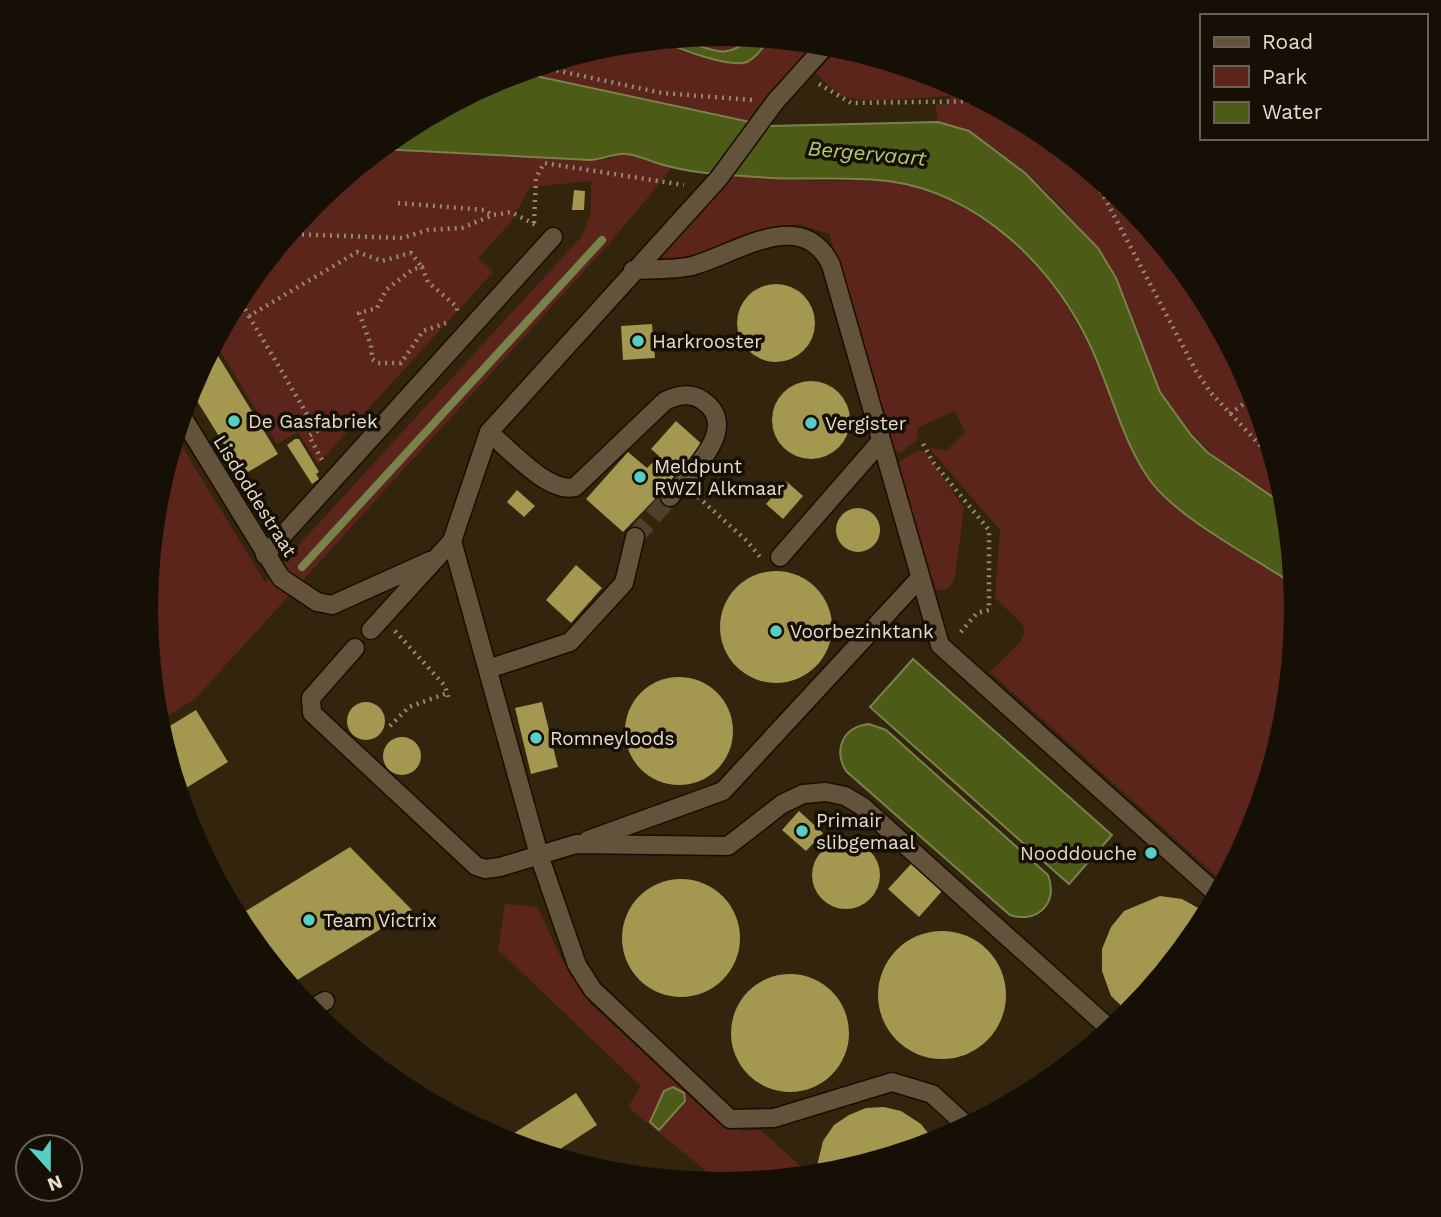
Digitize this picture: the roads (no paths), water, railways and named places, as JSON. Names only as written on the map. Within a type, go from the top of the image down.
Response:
[{"type":"street","points":[[376,624],[452,541],[489,432],[633,270],[714,184],[775,102],[819,54]]},
{"type":"street","points":[[633,270],[691,266],[776,235],[795,236],[813,242],[825,252],[940,643],[1209,887]]},
{"type":"street","points":[[265,555],[553,237]]},
{"type":"street","points":[[489,432],[550,484],[568,489],[575,487],[665,401],[674,396],[694,396],[710,407],[717,429],[709,450],[670,497]]},
{"type":"street","name":"Lisdoddestraat","points":[[186,431],[281,578],[317,602],[332,605],[436,558]]},
{"type":"street","points":[[780,556],[881,440]]},
{"type":"street","points":[[488,669],[570,642],[625,583],[635,537]]},
{"type":"street","points":[[452,541],[540,855],[577,965],[593,990],[730,1119],[774,1118],[891,1082],[932,1094],[959,1118]]},
{"type":"street","points":[[355,648],[311,698],[312,713],[319,723],[475,866],[485,869],[576,844],[723,791],[920,578]]},
{"type":"street","points":[[576,844],[728,846],[782,804],[803,794],[826,792],[845,796],[862,806],[1103,1022]]},
{"type":"water","points":[[678,47],[701,47],[729,51],[739,47],[763,48],[747,62],[739,63]]},
{"type":"water","name":"Bergervaart","points":[[537,76],[769,126],[938,122],[969,131],[1025,173],[1098,248],[1116,278],[1160,392],[1191,435],[1207,452],[1272,497],[1282,577],[1181,511],[1152,483],[1133,451],[1097,360],[1073,314],[1032,260],[1008,237],[981,217],[952,200],[921,188],[888,181],[714,174],[671,167],[625,154],[591,160],[395,150],[471,104]]},
{"type":"water","points":[[913,659],[1112,835],[1069,884],[870,707]]},
{"type":"water","points":[[869,724],[886,730],[1048,875],[1050,894],[1043,909],[1029,916],[1010,915],[846,771],[840,755],[843,740],[853,730]]},
{"type":"water","points":[[673,1087],[684,1093],[685,1101],[659,1130],[650,1122],[664,1091]]},
{"type":"waterway","points":[[302,567],[602,240]]},
{"type":"tunnel","points":[[635,537],[670,497]]},
{"type":"place","name":"Harkrooster","points":[[638,341]]},
{"type":"place","name":"De Gasfabriek","points":[[234,421]]},
{"type":"place","name":"Vergister","points":[[811,423]]},
{"type":"place","name":"Meldpunt RWZI Alkmaar","points":[[640,477]]},
{"type":"place","name":"Voorbezinktank","points":[[776,631]]},
{"type":"place","name":"Romneyloods","points":[[536,738]]},
{"type":"place","name":"Primair slibgemaal","points":[[802,831]]},
{"type":"place","name":"Nooddouche","points":[[1151,853]]},
{"type":"place","name":"Team Victrix","points":[[309,920]]}]
